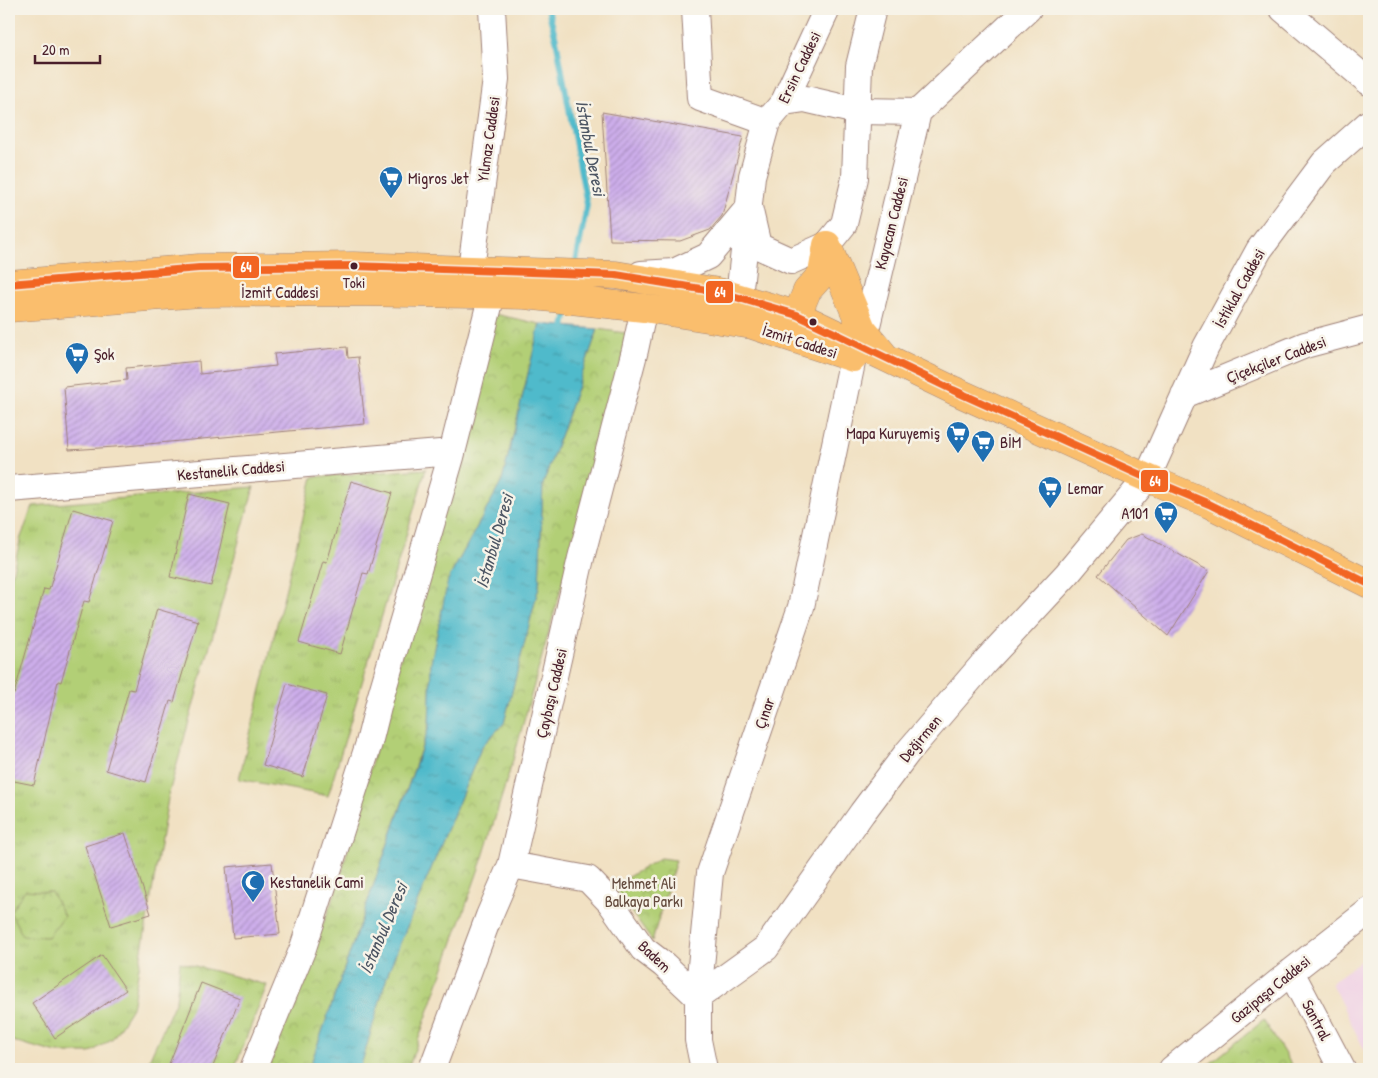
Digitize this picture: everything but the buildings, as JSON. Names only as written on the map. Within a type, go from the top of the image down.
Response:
[{"type":"main road","points":[[791,325],[807,291],[822,274],[827,245]]},
{"type":"main road","points":[[827,245],[859,346],[888,359]]},
{"type":"main road","name":"İzmit Caddesi","points":[[9,284],[198,268],[353,266],[471,269],[614,304],[752,326],[791,325],[859,346],[953,390]]},
{"type":"main road","name":"İzmit Caddesi","points":[[9,308],[200,293],[352,292],[492,294],[525,283],[616,275],[695,287],[739,297],[791,325],[888,359],[953,390]]},
{"type":"main road","points":[[953,390],[1146,478],[1209,504],[1369,584]]},
{"type":"street","name":"Yılmaz Caddesi","points":[[471,269],[496,79],[492,9]]},
{"type":"street","points":[[696,9],[700,98],[767,122],[752,176],[739,297],[752,326]]},
{"type":"street","name":"Ersin Caddesi","points":[[767,122],[784,102],[827,9]]},
{"type":"street","points":[[749,207],[758,246],[791,261],[827,245],[844,224],[855,178],[860,66],[873,9]]},
{"type":"street","points":[[784,102],[805,99],[857,111],[918,112],[1028,9]]},
{"type":"street","points":[[1284,9],[1369,82]]},
{"type":"street","name":"Kayacan Caddesi","points":[[859,346],[918,112]]},
{"type":"street","name":"İstiklal Caddesi","points":[[1146,478],[1206,347],[1259,250],[1324,163],[1369,123]]},
{"type":"street","points":[[616,275],[674,272],[708,256],[749,207]]},
{"type":"street","points":[[252,1069],[303,948],[369,744],[383,689],[452,452],[492,294]]},
{"type":"street","name":"Çaybaşı Caddesi","points":[[432,1069],[486,925],[512,865],[582,558],[636,350],[644,308]]},
{"type":"street","name":"Çiçekçiler Caddesi","points":[[1184,395],[1305,345],[1369,328]]},
{"type":"street","name":"Çınar","points":[[704,1069],[698,1040],[698,997],[710,873],[801,607],[859,346]]},
{"type":"street","name":"Kestanelik Caddesi","points":[[9,489],[452,452]]},
{"type":"street","name":"Değirmen","points":[[698,997],[766,948],[907,752],[984,664],[1067,574],[1146,478]]},
{"type":"street","name":"Badem","points":[[512,865],[588,879],[610,902],[643,949],[664,965],[698,997]]},
{"type":"street","name":"Gazipaşa Caddesi","points":[[1172,1069],[1369,911]]},
{"type":"street","name":"Santral","points":[[1291,972],[1342,1069]]},
{"type":"shaded area","points":[[1369,954],[1369,1059],[1331,983]]},
{"type":"green space","points":[[494,314],[540,324],[502,481],[449,578],[431,663],[429,726],[309,1069],[266,1069],[338,886]]},
{"type":"green space","points":[[598,329],[632,334],[513,760],[483,857],[408,1069],[360,1069],[389,970],[482,746],[504,723],[539,586],[543,484]]},
{"type":"green space","points":[[426,469],[328,796],[239,779],[313,477]]},
{"type":"green space","points":[[254,487],[169,793],[132,1008],[113,1038],[90,1053],[57,1053],[9,1040],[9,587],[21,537],[33,506]]},
{"type":"green space","name":"Mehmet Ali Balkaya Parkı","points":[[660,858],[676,860],[652,941],[613,886]]},
{"type":"green space","points":[[25,890],[51,892],[64,916],[48,937],[23,936],[10,912]]},
{"type":"green space","points":[[180,962],[267,985],[234,1069],[145,1069],[176,1000]]},
{"type":"green space","points":[[1264,1020],[1294,1069],[1210,1069],[1207,1066]]},
{"type":"water","points":[[540,324],[598,329],[543,484],[539,586],[504,723],[482,746],[389,970],[360,1069],[309,1069],[429,727],[431,663],[448,580],[502,481]]},
{"type":"waterway","name":"İstanbul Deresi","points":[[548,9],[556,39],[587,205],[575,267]]},
{"type":"waterway","name":"İstanbul Deresi","points":[[563,333],[568,306]]},
{"type":"transit line","name":"64","points":[[9,284],[199,268],[353,266],[616,275],[719,292],[797,315],[953,390],[1209,504],[1369,584]]},
{"type":"place","name":"Migros Jet","points":[[391,199]]},
{"type":"place","name":"Toki","points":[[354,266]]},
{"type":"place","name":"Şok","points":[[77,375]]},
{"type":"place","name":"Mapa Kuruyemiş","points":[[958,454]]},
{"type":"place","name":"BİM","points":[[983,463]]},
{"type":"place","name":"Lemar","points":[[1050,509]]},
{"type":"place","name":"A101","points":[[1166,534]]},
{"type":"place","name":"Kestanelik Cami","points":[[253,903]]}]
